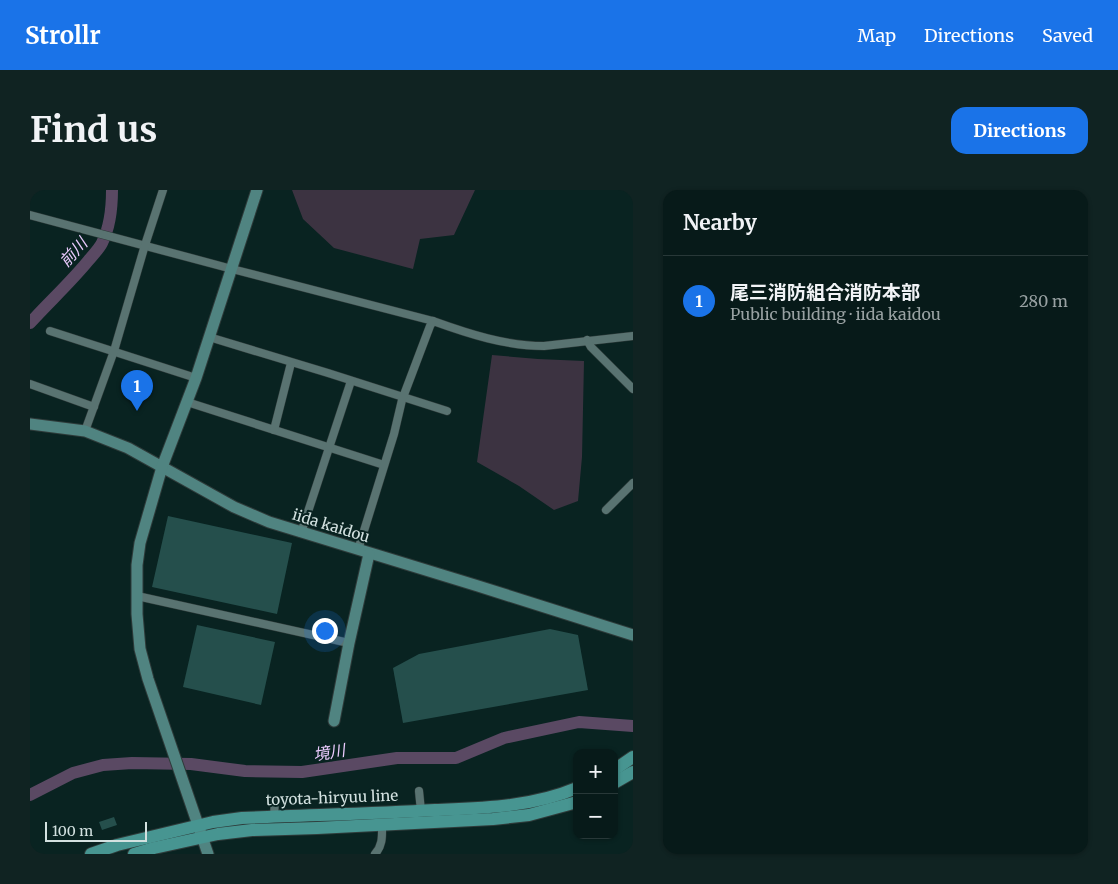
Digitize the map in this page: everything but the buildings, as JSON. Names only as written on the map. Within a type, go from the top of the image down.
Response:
[{"type":"main road","points":[[618,767],[633,757]]},
{"type":"main road","points":[[618,781],[633,772]]},
{"type":"main road","name":"toyota-hiryuu line","points":[[134,854],[242,818],[516,805],[553,797],[573,790]]},
{"type":"main road","name":"toyota-hiryuu line","points":[[91,854],[117,845],[200,831],[493,819],[542,812],[573,803]]},
{"type":"street","points":[[85,431],[114,351],[163,190]]},
{"type":"street","points":[[208,854],[148,679],[140,649],[137,565],[140,542],[162,466],[196,378],[257,190]]},
{"type":"street","points":[[30,215],[433,321],[461,332],[504,342],[544,346],[633,336]]},
{"type":"street","points":[[334,721],[349,643],[363,552],[384,465],[404,397],[433,321]]},
{"type":"street","points":[[50,331],[196,378]]},
{"type":"street","points":[[209,337],[447,411]]},
{"type":"street","points":[[588,340],[591,346],[633,388]]},
{"type":"street","points":[[274,430],[291,362]]},
{"type":"street","points":[[301,533],[350,381]]},
{"type":"street","points":[[30,384],[94,407]]},
{"type":"street","points":[[187,402],[384,465]]},
{"type":"street","name":"iida kaidou","points":[[30,424],[85,431],[128,448],[236,508],[269,522],[633,634]]},
{"type":"street","points":[[606,510],[633,483]]},
{"type":"street","points":[[137,596],[349,643]]},
{"type":"street","points":[[419,791],[421,811]]},
{"type":"street","points":[[274,816],[275,800]]},
{"type":"street","points":[[375,854],[381,844],[382,825]]},
{"type":"shaded area","points":[[292,190],[475,190],[454,235],[420,239],[413,269],[334,248],[303,219]]},
{"type":"shaded area","points":[[492,355],[584,361],[582,457],[578,501],[554,510],[519,486],[477,462]]},
{"type":"waterway","name":"前川","points":[[30,323],[74,277],[101,245],[109,224],[112,190]]},
{"type":"waterway","name":"境川","points":[[30,795],[73,773],[103,765],[132,763],[191,764],[245,771],[302,772],[397,758],[456,758],[504,738],[579,722],[633,726]]},
{"type":"place","name":"尾三消防組合消防本部","points":[[137,411]]}]
